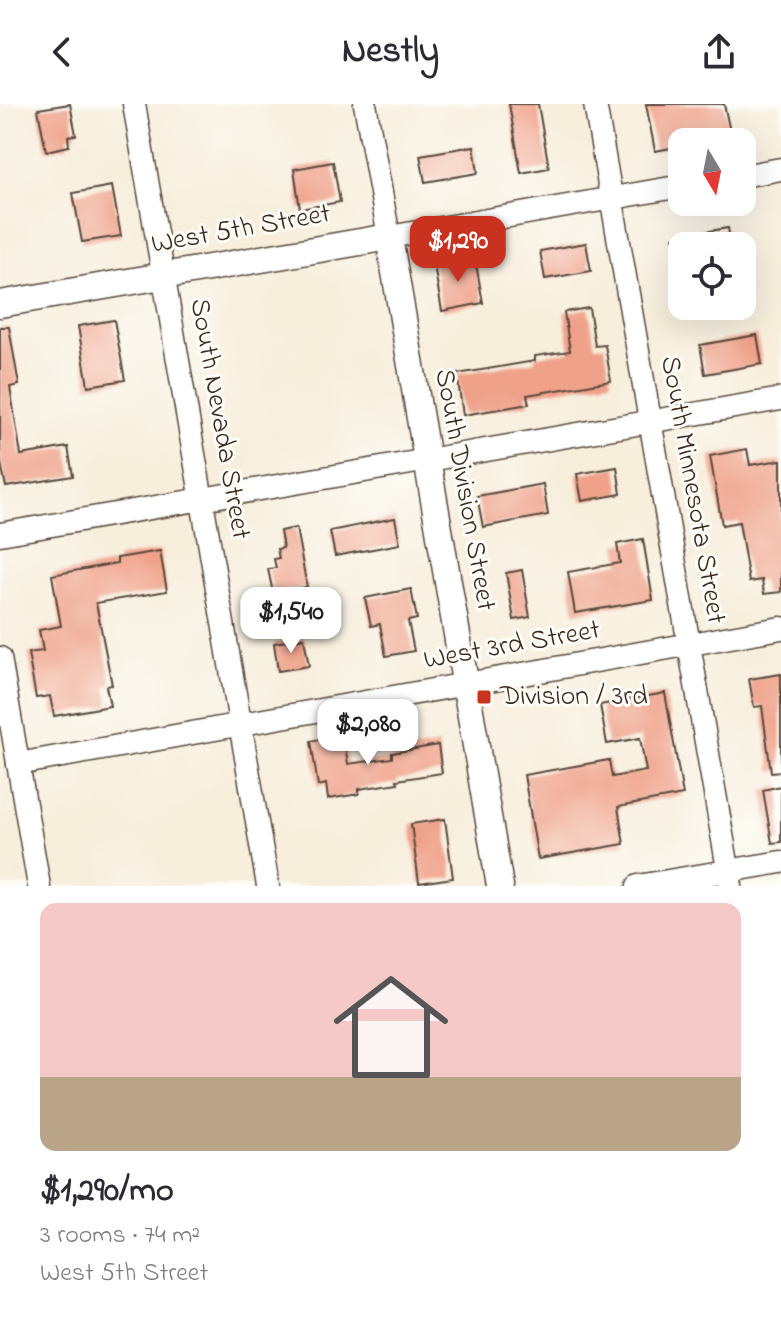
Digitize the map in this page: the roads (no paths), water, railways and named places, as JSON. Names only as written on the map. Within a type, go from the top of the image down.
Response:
[{"type":"street","name":"South Nevada Street","points":[[134,104],[268,886]]},
{"type":"street","name":"South Division Street","points":[[365,104],[500,886]]},
{"type":"street","name":"South Minnesota Street","points":[[595,104],[730,879]]},
{"type":"street","points":[[756,173],[781,169]]},
{"type":"street","name":"West 5th Street","points":[[0,304],[668,188]]},
{"type":"street","points":[[0,534],[781,399]]},
{"type":"street","name":"West 3rd Street","points":[[18,764],[781,628]]},
{"type":"street","points":[[0,658],[39,886]]},
{"type":"street","points":[[638,886],[730,879],[781,862]]},
{"type":"place","name":"Division / 3rd","points":[[484,697]]}]
